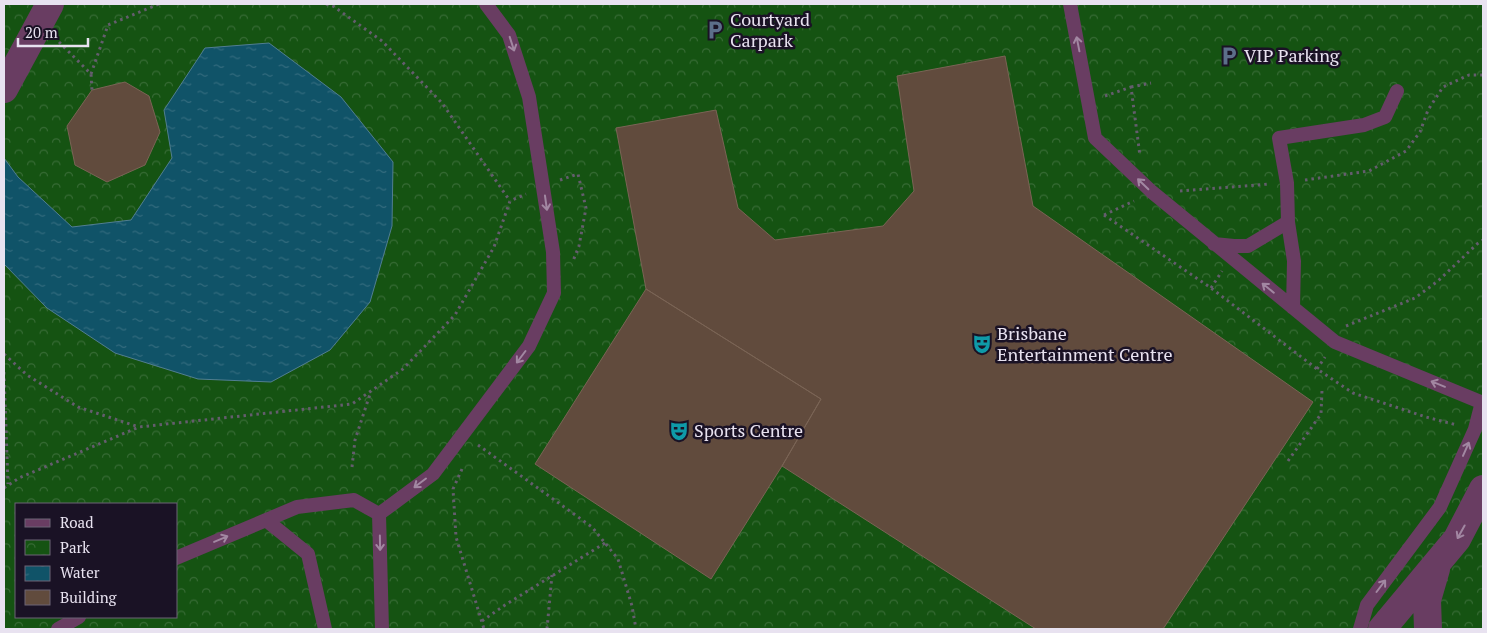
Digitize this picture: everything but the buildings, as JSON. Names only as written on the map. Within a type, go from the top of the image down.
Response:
[{"type":"street","points":[[4,89],[42,13]]},
{"type":"street","points":[[1382,629],[1457,539],[1483,489]]},
{"type":"street","points":[[1428,629],[1427,600],[1439,560]]},
{"type":"lane","points":[[379,514],[433,474],[529,346],[554,294],[553,252],[529,97],[509,35],[486,4]]},
{"type":"lane","points":[[1070,4],[1095,138],[1152,192],[1334,342],[1483,402],[1475,429],[1440,507],[1367,605],[1360,629]]},
{"type":"lane","points":[[1293,308],[1294,261],[1288,222],[1287,183],[1279,138],[1364,125],[1378,120],[1385,117],[1398,92]]},
{"type":"lane","points":[[1214,244],[1248,246],[1288,222]]},
{"type":"lane","points":[[178,557],[297,507],[354,500],[379,514]]},
{"type":"lane","points":[[379,514],[382,629]]},
{"type":"lane","points":[[266,520],[308,554],[325,629]]},
{"type":"lane","points":[[58,629],[76,618]]},
{"type":"path","points":[[92,90],[92,74],[108,25],[159,4]]},
{"type":"path","points":[[326,4],[333,6],[382,41],[442,103],[510,201]]},
{"type":"path","points":[[42,13],[54,36],[92,74]]},
{"type":"path","points":[[1475,429],[1426,417],[1353,392],[1317,369],[1211,288],[1104,215],[1152,192],[1287,183],[1369,172],[1406,151],[1420,132],[1428,110],[1443,87],[1469,75],[1483,75]]},
{"type":"path","points":[[1088,101],[1131,87],[1151,83]]},
{"type":"path","points":[[1131,87],[1141,164]]},
{"type":"path","points":[[560,180],[578,174]]},
{"type":"path","points":[[4,488],[18,478],[139,427],[352,404],[403,369],[454,315],[494,247],[510,201],[526,193]]},
{"type":"path","points":[[1334,342],[1341,328],[1415,298],[1438,281],[1483,240]]},
{"type":"path","points":[[4,354],[27,375],[78,407],[139,427]]},
{"type":"path","points":[[4,372],[8,485]]},
{"type":"path","points":[[352,467],[355,440],[371,390]]},
{"type":"path","points":[[1288,461],[1321,414],[1322,390]]},
{"type":"path","points":[[474,442],[592,527],[618,559],[632,606],[636,629]]},
{"type":"path","points":[[482,621],[505,604],[605,543]]},
{"type":"path","points":[[547,629],[552,575]]},
{"type":"green space","name":"Brisbane Entertainment Centre","points":[[4,4],[1483,4],[1483,629],[4,629]]},
{"type":"water","points":[[269,43],[341,97],[393,162],[392,226],[370,302],[330,350],[271,382],[198,379],[115,353],[47,308],[4,264],[4,158],[18,177],[72,227],[131,220],[172,158],[164,110],[205,48]]},
{"type":"place","name":"Courtyard Carpark","points":[[715,30]]},
{"type":"place","name":"VIP Parking","points":[[1229,56]]},
{"type":"place","name":"Brisbane Entertainment Centre","points":[[982,344]]},
{"type":"place","name":"Sports Centre","points":[[679,431]]}]
